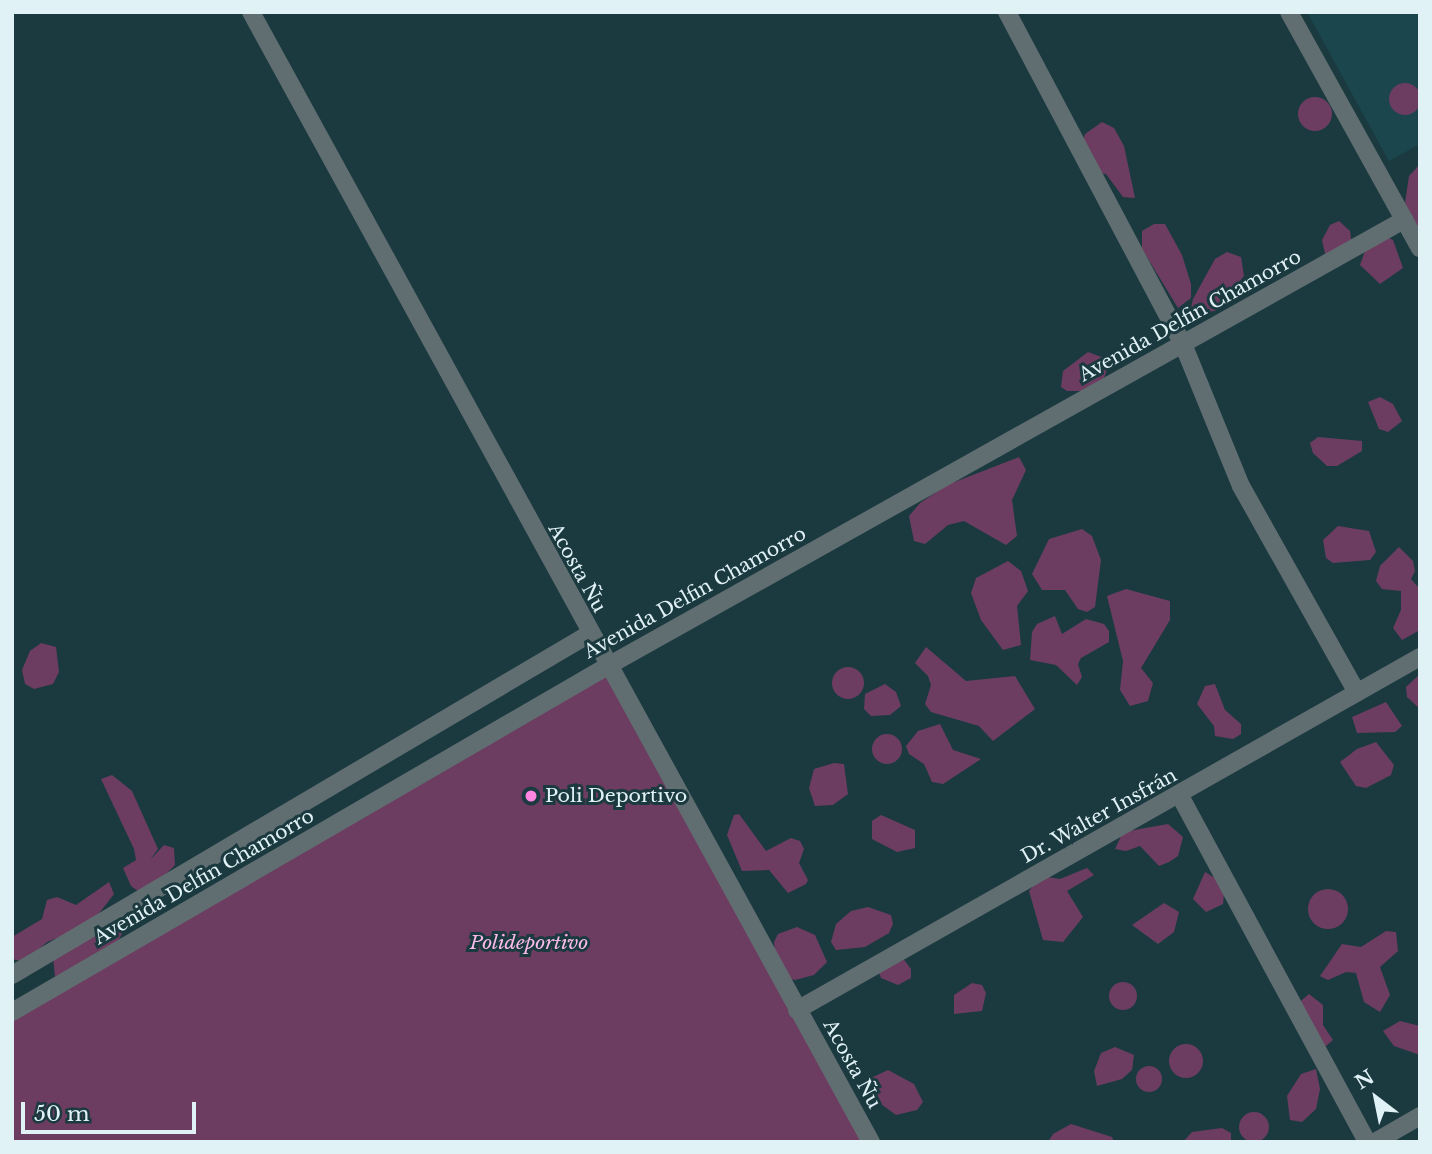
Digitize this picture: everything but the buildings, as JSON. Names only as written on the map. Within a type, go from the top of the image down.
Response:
[{"type":"street","name":"Acosta Ñu","points":[[251,12],[607,667],[871,1142]]},
{"type":"street","points":[[1007,12],[1183,344],[1241,485],[1357,693]]},
{"type":"street","points":[[1289,12],[1420,247]]},
{"type":"street","name":"Avenida Delfin Chamorro","points":[[12,1012],[607,667],[1404,220]]},
{"type":"street","name":"Avenida Delfin Chamorro","points":[[12,975],[589,634]]},
{"type":"street","name":"Dr. Walter Insfrán","points":[[797,1010],[1420,657]]},
{"type":"street","points":[[1179,794],[1367,1142]]},
{"type":"street","points":[[1375,1142],[1420,1116]]},
{"type":"shaded area","points":[[1307,12],[1420,12],[1420,144],[1389,161]]},
{"type":"green space","points":[[1405,83],[1416,88],[1421,99],[1416,110],[1405,115],[1394,110],[1389,99],[1394,88]]},
{"type":"green space","points":[[1315,97],[1327,102],[1332,114],[1327,126],[1315,131],[1303,126],[1298,114],[1303,102]]},
{"type":"green space","points":[[1102,122],[1114,128],[1124,146],[1135,198],[1123,197],[1106,174],[1097,173],[1082,144],[1085,134]]},
{"type":"green space","points":[[1420,164],[1418,227],[1413,225],[1405,203],[1409,176]]},
{"type":"green space","points":[[1339,221],[1350,231],[1352,245],[1326,258],[1322,240],[1330,225]]},
{"type":"green space","points":[[1154,224],[1165,224],[1182,255],[1191,284],[1191,298],[1178,308],[1142,249],[1142,231]]},
{"type":"green space","points":[[1385,236],[1393,240],[1403,268],[1380,284],[1360,265],[1367,245]]},
{"type":"green space","points":[[1227,252],[1241,257],[1244,276],[1215,311],[1196,314],[1191,308],[1193,299],[1215,259]]},
{"type":"green space","points":[[1088,352],[1104,358],[1108,367],[1103,381],[1087,391],[1067,391],[1061,387],[1063,371]]},
{"type":"green space","points":[[1380,397],[1393,404],[1402,421],[1388,432],[1379,429],[1368,402]]},
{"type":"green space","points":[[1318,437],[1362,441],[1362,451],[1337,466],[1327,466],[1313,453],[1310,443]]},
{"type":"green space","points":[[1019,457],[1026,470],[1012,500],[1017,536],[1006,545],[964,521],[948,525],[925,544],[914,541],[909,516],[920,503],[947,485]]},
{"type":"green space","points":[[1338,526],[1369,531],[1376,552],[1370,560],[1333,563],[1326,558],[1323,540]]},
{"type":"green space","points":[[1082,529],[1092,536],[1101,560],[1095,607],[1087,612],[1078,609],[1065,590],[1042,590],[1032,574],[1049,539]]},
{"type":"green space","points":[[1399,547],[1413,561],[1415,571],[1411,579],[1420,589],[1420,630],[1402,640],[1393,628],[1401,610],[1401,591],[1382,589],[1376,581],[1380,566]]},
{"type":"green space","points":[[1008,561],[1021,571],[1028,591],[1017,606],[1021,645],[1003,650],[981,620],[971,593],[976,578]]},
{"type":"green space","points":[[1126,589],[1170,601],[1170,620],[1141,668],[1153,683],[1148,701],[1130,706],[1120,690],[1123,661],[1107,596]]},
{"type":"green space","points":[[1055,616],[1062,634],[1086,619],[1104,624],[1109,631],[1109,642],[1081,658],[1078,664],[1082,677],[1077,685],[1056,665],[1030,660],[1032,632],[1037,624]]},
{"type":"green space","points":[[41,643],[56,647],[59,672],[53,684],[34,689],[25,684],[22,670],[30,651]]},
{"type":"green space","points":[[926,647],[966,681],[1015,676],[1035,709],[993,741],[979,726],[931,712],[925,704],[931,685],[928,676],[915,663]]},
{"type":"green space","name":"Poli Deportivo","points":[[606,667],[864,1142],[12,1142],[12,1012],[55,977],[53,957],[76,940],[113,926],[125,927],[117,944]]},
{"type":"green space","points":[[848,667],[859,672],[864,683],[859,694],[848,699],[837,694],[832,683],[837,672]]},
{"type":"green space","points":[[1420,674],[1420,709],[1407,697],[1406,687]]},
{"type":"green space","points":[[885,684],[896,692],[901,706],[890,715],[871,716],[864,709],[865,694]]},
{"type":"green space","points":[[1215,684],[1225,710],[1241,724],[1241,734],[1233,739],[1215,736],[1214,726],[1197,704],[1205,686]]},
{"type":"green space","points":[[1386,702],[1402,726],[1395,732],[1357,733],[1352,717]]},
{"type":"green space","points":[[940,724],[953,750],[981,759],[943,784],[932,782],[924,764],[909,754],[906,746],[918,731]]},
{"type":"green space","points":[[887,734],[898,738],[902,749],[898,760],[887,764],[876,760],[872,749],[876,738]]},
{"type":"green space","points":[[1376,742],[1394,765],[1391,775],[1366,788],[1356,786],[1340,762],[1357,749]]},
{"type":"green space","points":[[834,763],[844,764],[848,794],[833,805],[815,806],[809,788],[814,769]]},
{"type":"green space","points":[[112,775],[132,791],[158,849],[150,860],[164,845],[174,848],[175,865],[156,884],[138,891],[131,886],[123,868],[136,860],[134,849],[101,779]]},
{"type":"green space","points":[[739,814],[766,851],[791,838],[800,841],[804,849],[799,863],[808,880],[806,884],[788,893],[769,870],[742,871],[727,835],[734,815]]},
{"type":"green space","points":[[881,815],[915,830],[915,848],[897,852],[872,839],[872,821]]},
{"type":"green space","points":[[1168,824],[1183,837],[1178,856],[1169,862],[1159,866],[1140,846],[1126,851],[1115,849],[1123,832]]},
{"type":"green space","points":[[1087,868],[1094,875],[1067,891],[1083,917],[1063,942],[1043,940],[1029,891],[1041,876],[1060,879]]},
{"type":"green space","points":[[1205,872],[1215,878],[1224,894],[1223,904],[1206,912],[1193,899]]},
{"type":"green space","points":[[109,882],[114,894],[90,925],[47,942],[25,962],[12,959],[12,937],[42,919],[47,900],[57,897],[76,905]]},
{"type":"green space","points":[[1328,889],[1342,895],[1348,909],[1342,923],[1328,929],[1314,923],[1308,909],[1314,895]]},
{"type":"green space","points":[[1164,903],[1179,912],[1174,932],[1158,944],[1132,925]]},
{"type":"green space","points":[[868,907],[891,915],[893,924],[889,933],[865,947],[836,950],[831,942],[836,924],[851,911]]},
{"type":"green space","points":[[797,927],[815,935],[827,962],[814,975],[795,980],[786,978],[776,961],[774,942],[778,934]]},
{"type":"green space","points":[[1386,931],[1396,932],[1398,951],[1380,967],[1390,995],[1380,1012],[1364,1002],[1356,973],[1346,972],[1328,980],[1320,976],[1342,944],[1361,947]]},
{"type":"green space","points":[[902,957],[911,969],[911,978],[898,985],[881,978],[879,973]]},
{"type":"green space","points":[[1123,982],[1133,986],[1137,996],[1133,1006],[1123,1010],[1113,1006],[1109,996],[1113,986]]},
{"type":"green space","points":[[972,983],[982,985],[986,993],[982,1011],[954,1014],[954,995]]},
{"type":"green space","points":[[1309,994],[1323,1005],[1323,1025],[1333,1040],[1326,1046],[1318,1046],[1295,1006]]},
{"type":"green space","points":[[1400,1021],[1420,1026],[1420,1055],[1394,1046],[1383,1031]]},
{"type":"green space","points":[[1186,1044],[1198,1049],[1203,1061],[1198,1073],[1186,1078],[1174,1073],[1169,1061],[1174,1049]]},
{"type":"green space","points":[[1115,1047],[1134,1055],[1132,1070],[1122,1079],[1097,1086],[1094,1071],[1101,1053]]},
{"type":"green space","points":[[1149,1066],[1159,1069],[1162,1079],[1159,1089],[1149,1092],[1139,1089],[1136,1079],[1139,1069]]},
{"type":"green space","points":[[1316,1069],[1320,1089],[1316,1109],[1302,1122],[1290,1120],[1287,1096],[1301,1074]]},
{"type":"green space","points":[[888,1070],[914,1084],[923,1102],[917,1110],[896,1115],[881,1104],[871,1078]]},
{"type":"green space","points":[[1254,1112],[1265,1116],[1269,1127],[1265,1138],[1254,1142],[1243,1138],[1239,1127],[1243,1116]]},
{"type":"green space","points":[[1071,1124],[1112,1137],[1114,1142],[1048,1142],[1053,1134]]},
{"type":"green space","points":[[1222,1128],[1231,1133],[1231,1142],[1183,1142],[1192,1132]]},
{"type":"place","name":"Poli Deportivo","points":[[531,796]]},
{"type":"park label","name":"Polideportivo","points":[[529,943]]}]
